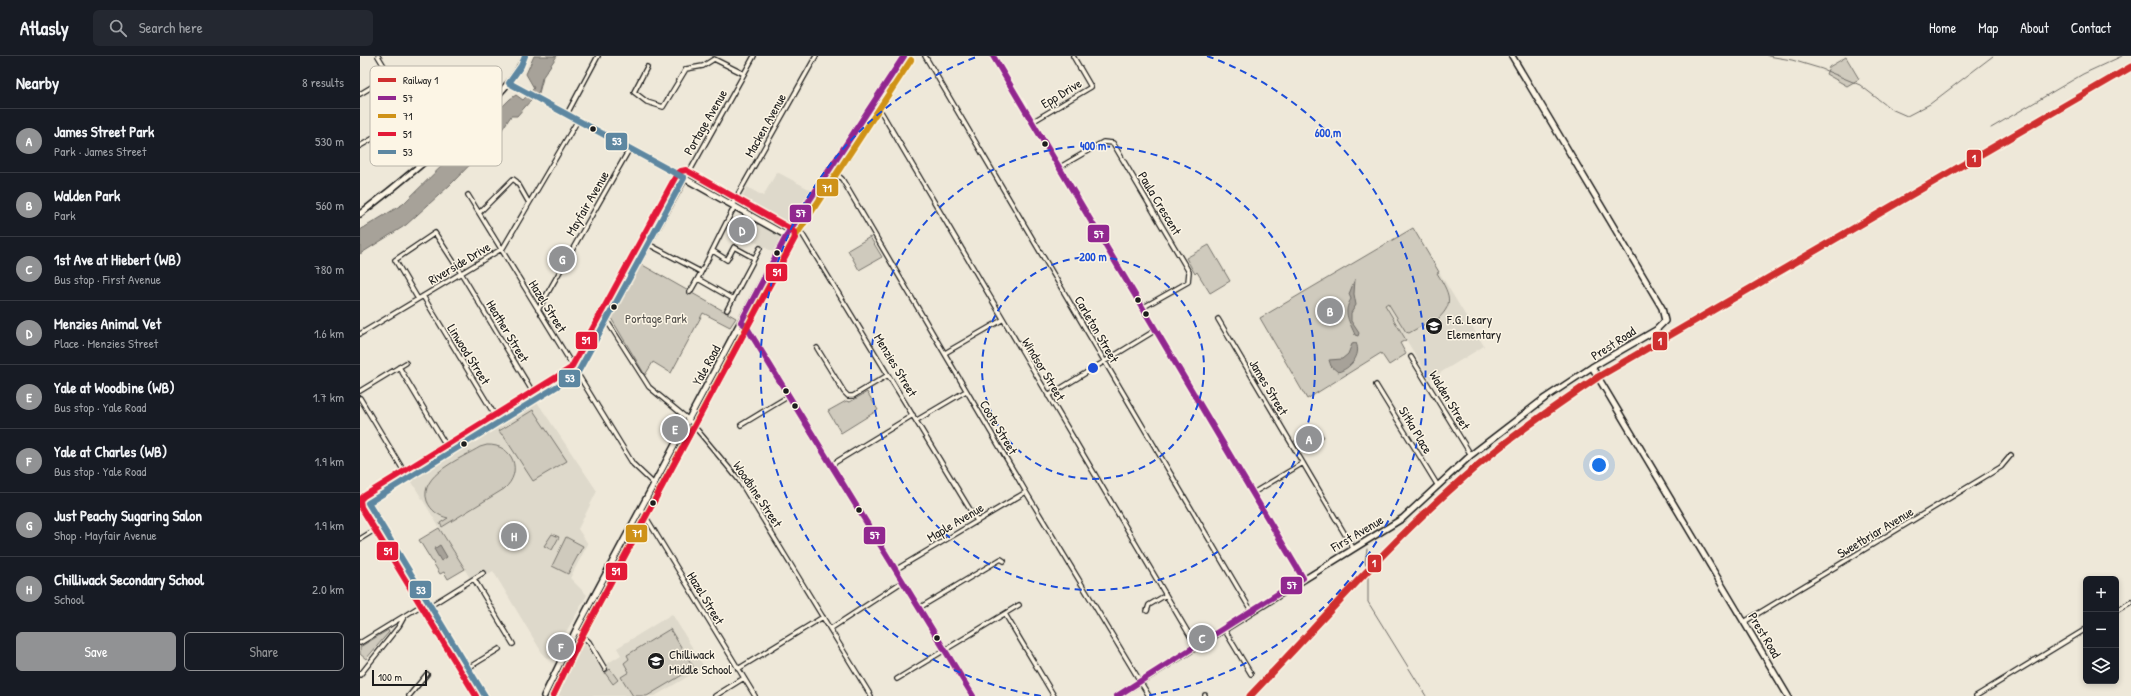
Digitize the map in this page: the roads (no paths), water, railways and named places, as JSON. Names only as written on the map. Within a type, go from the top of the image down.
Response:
[{"type":"street","points":[[378,56],[384,66]]},
{"type":"street","points":[[502,89],[521,66],[525,56]]},
{"type":"street","points":[[567,114],[598,56]]},
{"type":"street","name":"Portage Avenue","points":[[360,508],[577,374],[684,178],[754,56]]},
{"type":"street","name":"Macken Avenue","points":[[690,292],[713,251],[715,243],[733,206],[816,56]]},
{"type":"street","name":"Yale Road","points":[[544,696],[576,630],[787,236],[904,56]]},
{"type":"street","name":"Carleton Street","points":[[925,56],[1252,612]]},
{"type":"street","points":[[993,56],[1303,578]]},
{"type":"street","name":"Epp Drive","points":[[1032,122],[1091,88],[1073,56]]},
{"type":"street","name":"Prest Road","points":[[1512,56],[1664,313],[1665,321],[1662,325],[1592,367],[1788,696]]},
{"type":"street","points":[[647,67],[634,92],[647,102],[663,107],[686,69],[703,66],[714,60],[744,74]]},
{"type":"street","points":[[508,83],[630,148],[787,236]]},
{"type":"street","points":[[360,94],[370,88]]},
{"type":"street","name":"Windsor Street","points":[[874,104],[880,110],[1002,320],[1196,646]]},
{"type":"street","name":"Riverside Drive","points":[[360,334],[501,249],[578,120]]},
{"type":"street","points":[[360,146],[370,140]]},
{"type":"street","name":"Paula Crescent","points":[[1060,167],[1103,142],[1113,143],[1189,272],[1188,282],[1142,308]]},
{"type":"street","name":"Mayfair Avenue","points":[[538,310],[630,148]]},
{"type":"street","points":[[360,214],[391,191],[421,166]]},
{"type":"street","name":"Coote Street","points":[[831,169],[842,179],[966,391],[1149,696]]},
{"type":"street","points":[[479,213],[512,179],[517,182],[529,203]]},
{"type":"street","name":"Hazel Street","points":[[468,195],[633,464],[654,484]]},
{"type":"street","name":"Menzies Street","points":[[795,222],[801,228],[977,521]]},
{"type":"street","name":"Heather Street","points":[[418,299],[395,260],[436,233],[537,399]]},
{"type":"street","points":[[648,244],[701,272]]},
{"type":"street","points":[[713,251],[727,260],[734,247],[754,258]]},
{"type":"street","points":[[727,310],[760,248]]},
{"type":"street","points":[[698,279],[733,299]]},
{"type":"street","name":"Linwood Street","points":[[422,296],[499,422]]},
{"type":"street","name":"James Street","points":[[1218,319],[1353,548]]},
{"type":"street","points":[[945,353],[1002,320]]},
{"type":"street","name":"Woodbine Street","points":[[607,321],[649,387],[689,420],[739,480],[871,696]]},
{"type":"street","points":[[742,322],[749,331],[973,696]]},
{"type":"street","points":[[1048,396],[1156,330]]},
{"type":"street","points":[[737,331],[749,331]]},
{"type":"street","points":[[817,348],[848,396],[853,396],[888,375]]},
{"type":"street","name":"Walden Street","points":[[1411,356],[1471,455]]},
{"type":"street","points":[[360,391],[406,363]]},
{"type":"street","points":[[399,367],[450,452]]},
{"type":"street","name":"First Avenue","points":[[1118,696],[1252,612],[1303,578],[1403,518],[1471,455],[1545,398],[1592,367]]},
{"type":"street","name":"Sitka Place","points":[[1376,385],[1438,486]]},
{"type":"street","points":[[917,420],[966,391]]},
{"type":"street","points":[[740,425],[789,396]]},
{"type":"street","points":[[360,398],[408,478]]},
{"type":"street","points":[[831,465],[913,415]]},
{"type":"street","name":"Sweetbriar Avenue","points":[[1744,622],[2001,467],[2012,455]]},
{"type":"street","points":[[1253,493],[1303,463]]},
{"type":"street","name":"Maple Avenue","points":[[895,570],[1026,492]]},
{"type":"street","points":[[368,503],[485,696]]},
{"type":"street","name":"Hazel Street","points":[[641,509],[755,696]]},
{"type":"street","points":[[360,539],[381,526]]},
{"type":"street","points":[[919,608],[1001,559],[1004,561]]},
{"type":"street","points":[[430,606],[484,573]]},
{"type":"street","points":[[474,579],[513,644]]},
{"type":"street","points":[[830,629],[902,582]]},
{"type":"street","points":[[1147,611],[1149,605],[1166,594]]},
{"type":"street","points":[[360,643],[427,602]]},
{"type":"street","points":[[2119,609],[2131,602]]},
{"type":"street","points":[[897,679],[1019,605]]},
{"type":"street","points":[[1005,614],[1054,696]]},
{"type":"street","points":[[360,675],[399,626],[405,616]]},
{"type":"street","points":[[738,669],[823,617]]},
{"type":"street","points":[[1224,629],[1251,674]]},
{"type":"street","points":[[576,630],[588,642],[604,669]]},
{"type":"street","points":[[1976,696],[2083,631]]},
{"type":"street","points":[[468,668],[499,649]]},
{"type":"street","points":[[409,696],[427,674]]},
{"type":"street","points":[[715,696],[744,678]]},
{"type":"street","points":[[476,696],[482,691]]},
{"type":"waterway","points":[[1768,56],[1792,60],[1822,69],[1860,85],[1891,109],[1907,116],[1930,104],[1993,56]]},
{"type":"waterway","points":[[1991,128],[2083,74],[2122,56]]},
{"type":"waterway","points":[[536,95],[539,93],[543,78]]},
{"type":"waterway","points":[[1367,549],[1365,561],[1367,571]]},
{"type":"waterway","points":[[1368,576],[1368,602],[1426,696]]},
{"type":"rail line","name":"1","points":[[1250,696],[1380,558],[1434,505],[1478,465],[1545,413],[1598,377],[2131,67]]},
{"type":"place","name":"Menzies Animal Vet","points":[[742,230]]},
{"type":"place","name":"Just Peachy Sugaring Salon","points":[[562,259]]},
{"type":"place","name":"Walden Park","points":[[1330,311]]},
{"type":"place","name":"F.G. Leary Elementary","points":[[1434,326]]},
{"type":"place","name":"Yale at Woodbine (WB)","points":[[675,429]]},
{"type":"place","name":"James Street Park","points":[[1309,439]]},
{"type":"place","name":"Chilliwack Secondary School","points":[[514,536]]},
{"type":"place","name":"1st Ave at Hiebert (WB)","points":[[1202,638]]},
{"type":"place","name":"Yale at Charles (WB)","points":[[561,647]]},
{"type":"place","name":"Chilliwack Middle School","points":[[656,661]]},
{"type":"park label","name":"Portage Park","points":[[656,318]]}]
